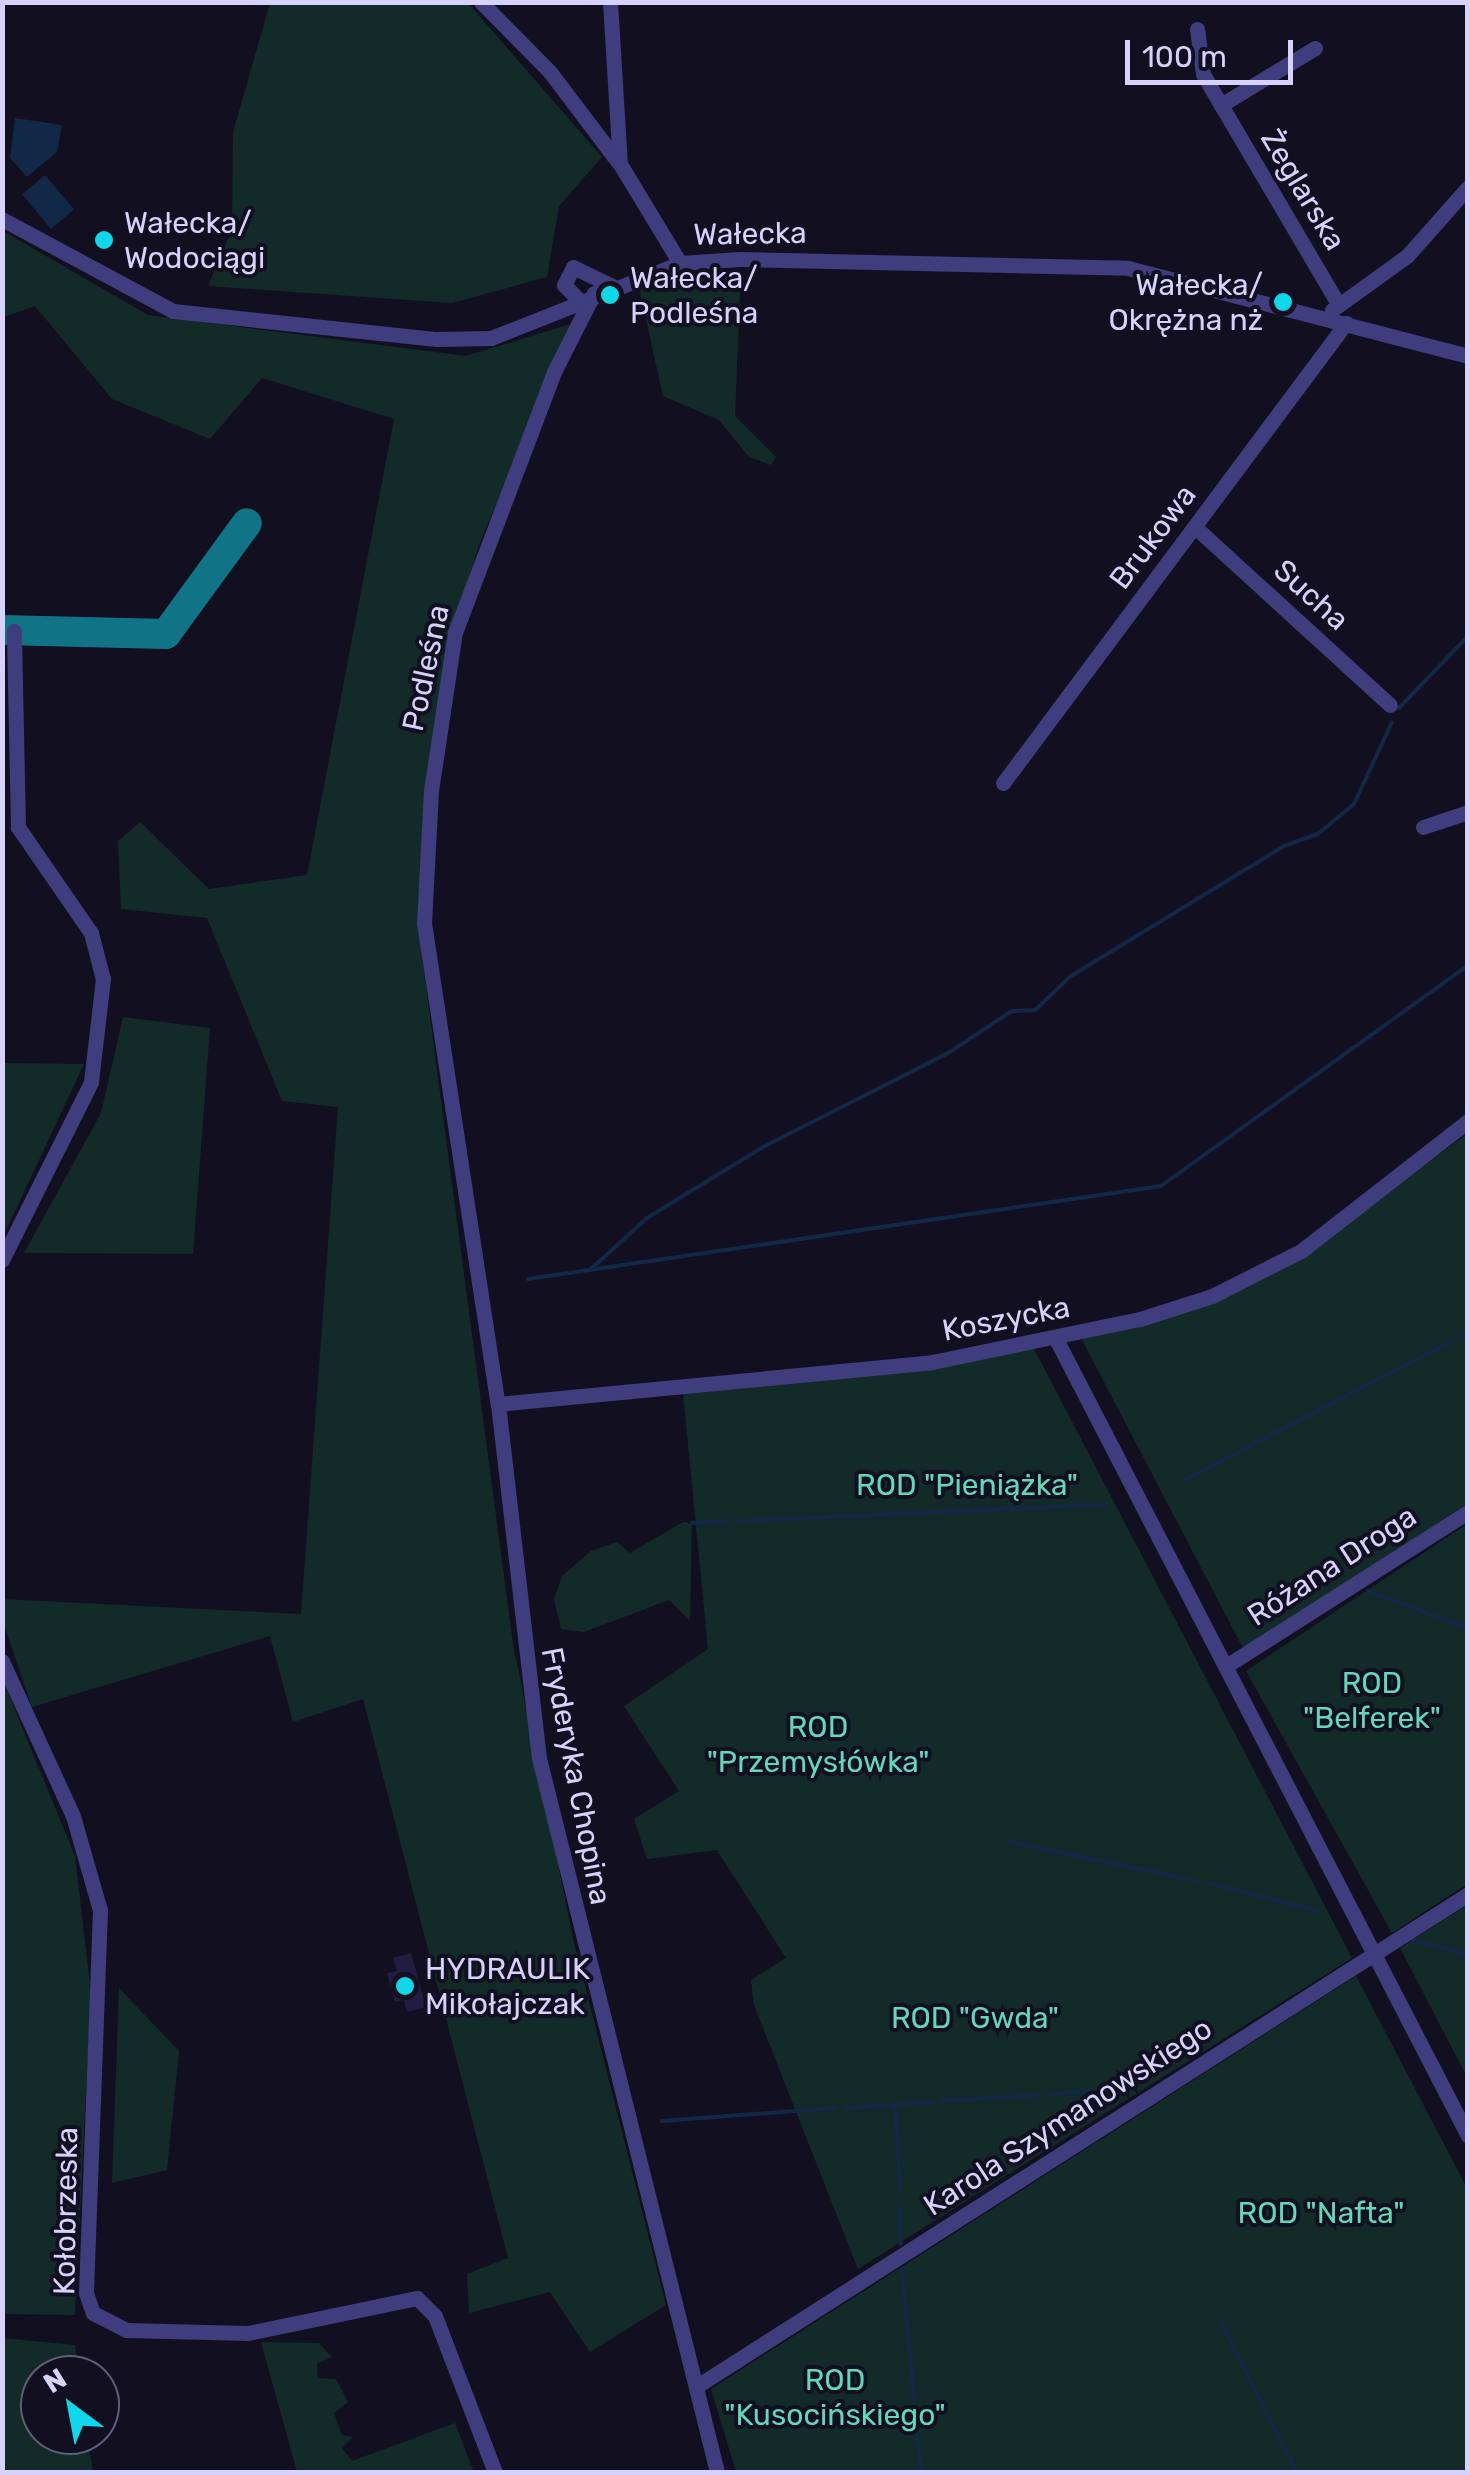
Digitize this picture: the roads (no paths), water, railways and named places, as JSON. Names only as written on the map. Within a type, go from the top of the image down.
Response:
[{"type":"street","points":[[480,2],[550,72],[620,164],[680,263]]},
{"type":"street","points":[[610,2],[620,164]]},
{"type":"street","name":"Żeglarska","points":[[1197,29],[1203,74],[1337,315]]},
{"type":"street","points":[[1221,105],[1315,48]]},
{"type":"street","name":"Brukowa","points":[[1004,783],[1195,527],[1337,315],[1407,256],[1468,187]]},
{"type":"street","name":"Wałecka","points":[[2,219],[173,311],[473,338],[680,263],[1128,268],[1337,315],[1468,356]]},
{"type":"street","points":[[586,296],[564,284],[573,267],[612,286]]},
{"type":"street","name":"Podleśna","points":[[445,1076],[424,923],[431,790],[455,632],[586,296]]},
{"type":"street","name":"Sucha","points":[[1195,527],[1390,705]]},
{"type":"street","points":[[2,1260],[91,1082],[102,978],[92,933],[18,827],[14,631]]},
{"type":"street","points":[[1423,827],[1468,812]]},
{"type":"street","name":"Fryderyka Chopina","points":[[445,1076],[498,1404],[539,1758],[609,2062],[636,2127],[643,2184],[718,2472]]},
{"type":"street","name":"Koszycka","points":[[498,1404],[851,1372],[1056,1338],[1212,1296],[1301,1251],[1468,1121]]},
{"type":"street","points":[[1056,1338],[1468,2136]]},
{"type":"street","name":"Różana Droga","points":[[1226,1666],[1468,1512]]},
{"type":"street","name":"Kołobrzeska","points":[[2,1661],[73,1816],[100,1910],[86,2292],[94,2313],[126,2330],[248,2333],[416,2298],[436,2316],[495,2472]]},
{"type":"street","name":"Karola Szymanowskiego","points":[[697,2386],[1468,1894]]},
{"type":"water","points":[[15,118],[62,125],[57,152],[27,177],[10,158]]},
{"type":"water","points":[[45,175],[74,209],[51,229],[22,194]]},
{"type":"waterway","points":[[1399,708],[1468,636]]},
{"type":"waterway","points":[[590,1270],[647,1218],[763,1147],[948,1053],[1012,1011],[1035,1010],[1071,976],[1284,846],[1319,833],[1354,804],[1392,722]]},
{"type":"waterway","points":[[528,1279],[1161,1186],[1468,965]]},
{"type":"waterway","points":[[1463,1336],[1468,1333]]},
{"type":"waterway","points":[[1184,1480],[1454,1340]]},
{"type":"waterway","points":[[739,1521],[1108,1504]]},
{"type":"waterway","points":[[692,1523],[728,1521]]},
{"type":"waterway","points":[[1368,1591],[1468,1628]]},
{"type":"waterway","points":[[1010,1842],[1197,1881]]},
{"type":"waterway","points":[[1208,1883],[1318,1911]]},
{"type":"waterway","points":[[1413,1940],[1468,1955]]},
{"type":"waterway","points":[[1050,2094],[1097,2091]]},
{"type":"waterway","points":[[942,2101],[1040,2095]]},
{"type":"waterway","points":[[845,2108],[932,2102]]},
{"type":"waterway","points":[[895,2105],[900,2190]]},
{"type":"waterway","points":[[662,2121],[836,2108]]},
{"type":"waterway","points":[[899,2207],[901,2244]]},
{"type":"waterway","points":[[902,2270],[921,2472]]},
{"type":"waterway","points":[[1221,2323],[1297,2472]]},
{"type":"place","name":"Wałecka/ Wodociągi","points":[[104,240]]},
{"type":"place","name":"Wałecka/ Podleśna","points":[[610,295]]},
{"type":"place","name":"Wałecka/ Okrężna nż","points":[[1283,302]]},
{"type":"place","name":"HYDRAULIK Mikołajczak","points":[[405,1986]]},
{"type":"park label","name":"ROD \"Pieniążka\"","points":[[967,1485]]},
{"type":"park label","name":"ROD \"Belferek\"","points":[[1372,1700]]},
{"type":"park label","name":"ROD \"Przemysłówka\"","points":[[818,1744]]},
{"type":"park label","name":"ROD \"Gwda\"","points":[[975,2018]]},
{"type":"park label","name":"ROD \"Nafta\"","points":[[1321,2213]]},
{"type":"park label","name":"ROD \"Kusocińskiego\"","points":[[835,2397]]}]
